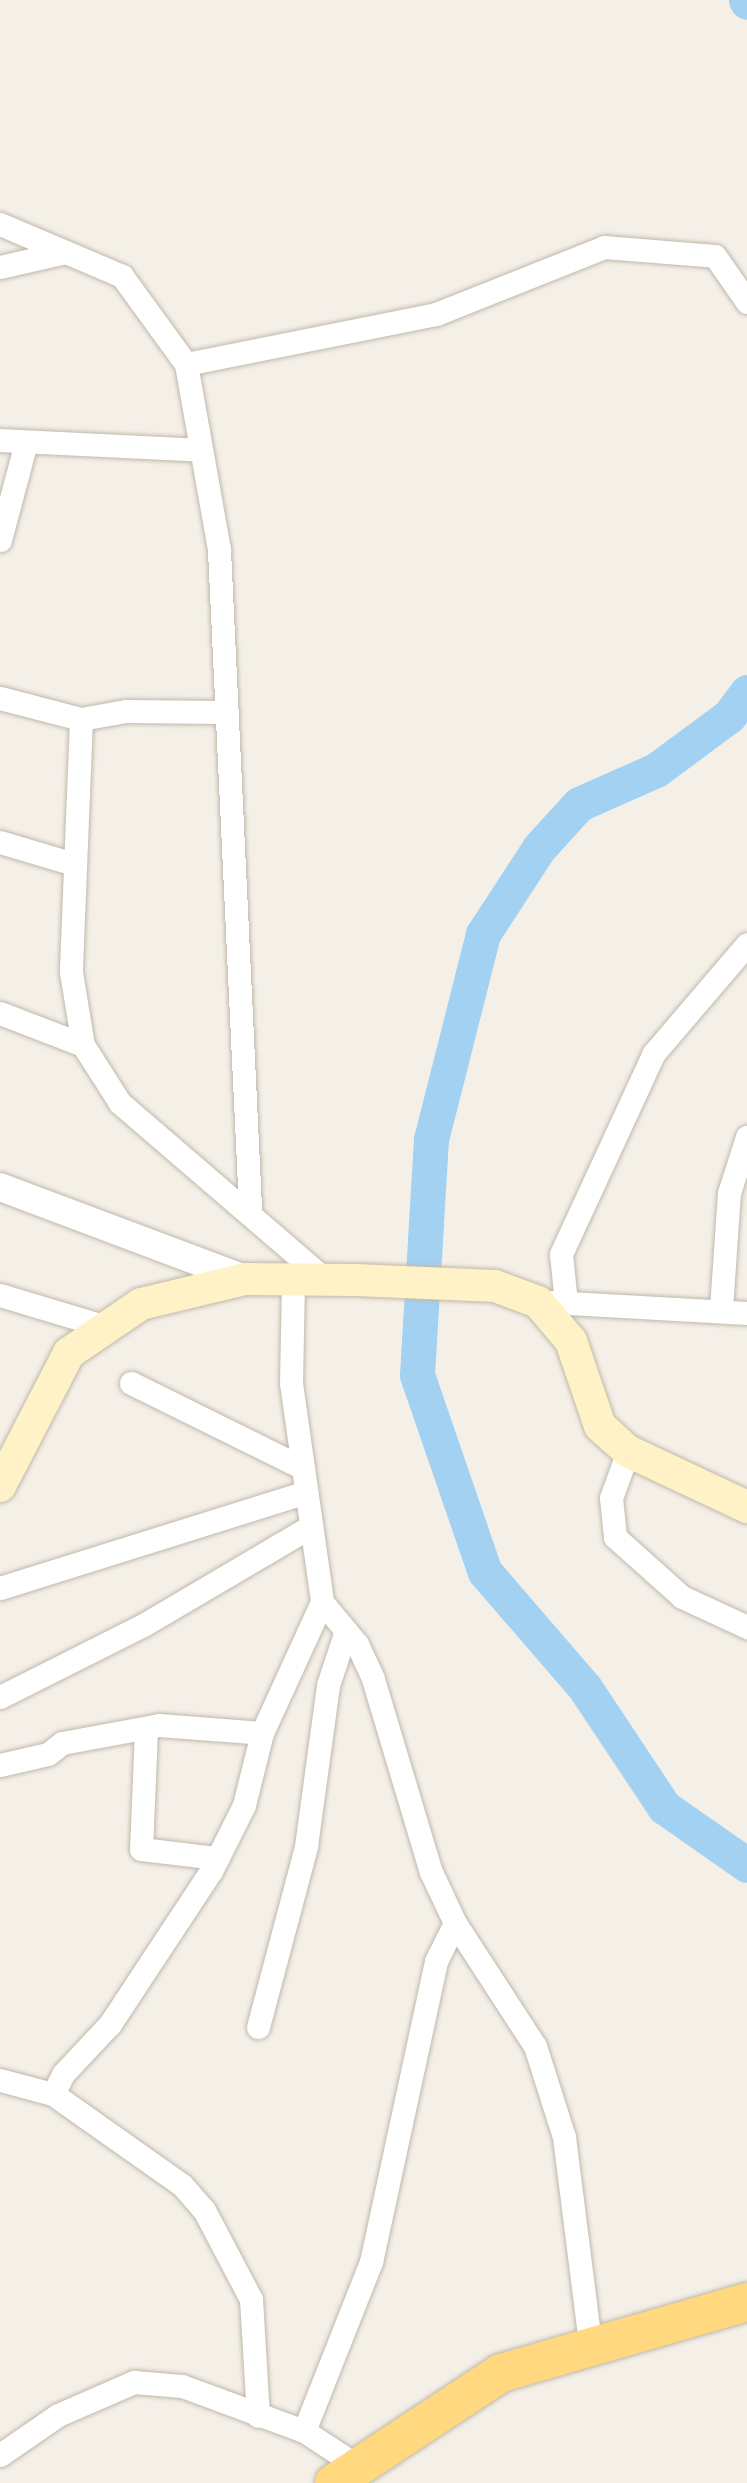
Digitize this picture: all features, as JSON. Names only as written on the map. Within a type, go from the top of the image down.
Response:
[{"type":"highway","points":[[345,2474],[501,2374],[590,2344],[747,2302]]},
{"type":"main road","points":[[0,1486],[7,1453],[69,1353],[141,1304],[245,1279],[341,1280],[482,1285],[552,1302],[571,1341],[600,1426],[628,1451],[747,1507]]},
{"type":"street","points":[[0,224],[122,276],[186,364],[219,550],[224,712],[250,1209]]},
{"type":"street","points":[[186,364],[436,314],[604,247],[715,256],[747,302]]},
{"type":"street","points":[[0,267],[65,251]]},
{"type":"street","points":[[0,440],[201,450]]},
{"type":"street","points":[[0,540],[26,442]]},
{"type":"street","points":[[0,698],[81,719],[126,710],[224,712]]},
{"type":"street","points":[[81,719],[71,972],[83,1045],[120,1102],[341,1280]]},
{"type":"street","points":[[0,842],[74,864]]},
{"type":"street","points":[[747,944],[654,1053],[561,1254],[552,1302],[747,1312]]},
{"type":"street","points":[[0,1013],[83,1045]]},
{"type":"street","points":[[721,1309],[729,1193],[747,1137]]},
{"type":"street","points":[[0,1186],[245,1279]]},
{"type":"street","points":[[293,1280],[291,1383],[308,1528],[322,1602],[346,1631],[373,1679],[431,1872],[454,1923],[539,2059],[564,2137],[590,2344]]},
{"type":"street","points":[[0,1295],[107,1327]]},
{"type":"street","points":[[131,1383],[301,1467]]},
{"type":"street","points":[[628,1451],[611,1498],[615,1537],[682,1597],[747,1628]]},
{"type":"street","points":[[0,1588],[304,1493]]},
{"type":"street","points":[[0,1697],[145,1625],[308,1528]]},
{"type":"street","points":[[53,2094],[63,2074],[110,2024],[217,1858],[244,1805],[262,1733],[322,1602]]},
{"type":"street","points":[[258,2027],[306,1846],[328,1685],[346,1631]]},
{"type":"street","points":[[0,1765],[48,1754],[62,1743],[146,1730],[262,1733]]},
{"type":"street","points":[[146,1730],[141,1849],[217,1858]]},
{"type":"street","points":[[304,2431],[371,2262],[436,1961],[454,1923]]},
{"type":"street","points":[[0,2080],[53,2094],[182,2185],[204,2210],[251,2299],[258,2416]]},
{"type":"street","points":[[0,2455],[58,2415],[134,2382],[182,2386],[304,2431],[345,2474]]},
{"type":"waterway","points":[[747,692],[729,716],[656,770],[579,804],[539,848],[483,934],[431,1139],[417,1375],[485,1572],[585,1688],[664,1807],[747,1865]]}]
